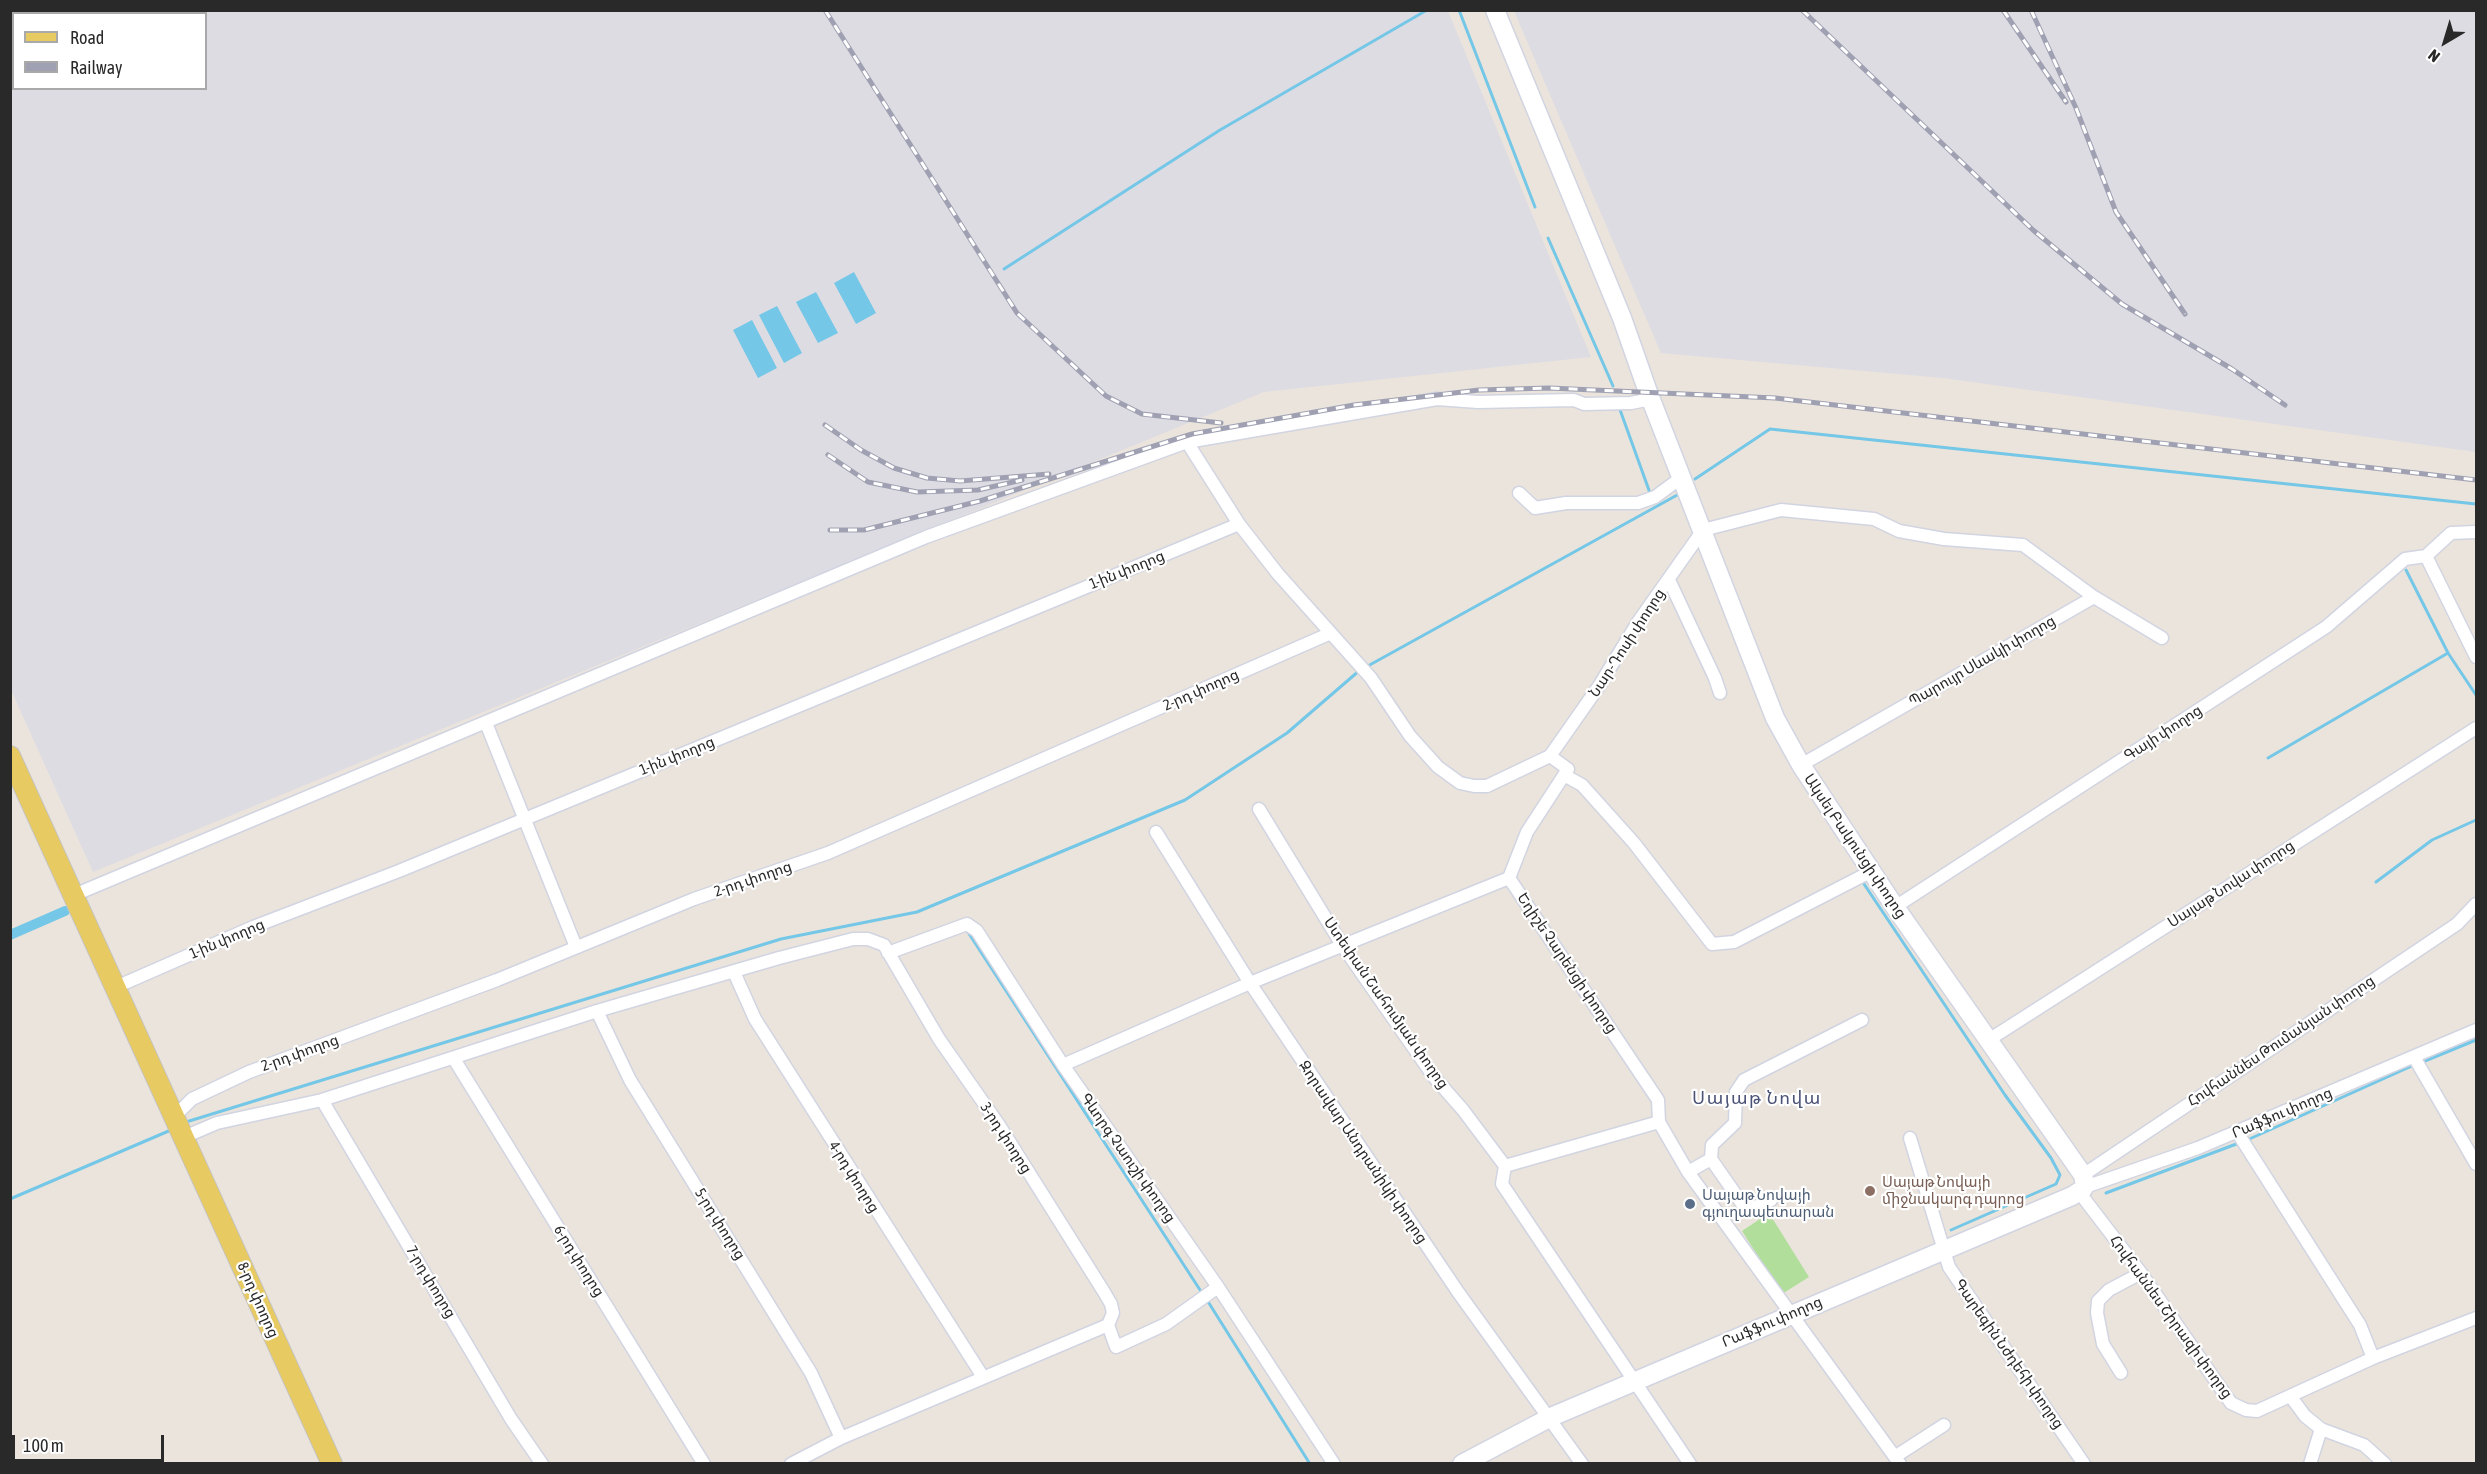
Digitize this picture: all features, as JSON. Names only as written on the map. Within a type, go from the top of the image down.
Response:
[{"type":"main road","name":"Ակսել Բակունցի փողոց","points":[[1495,10],[1622,318],[1651,399],[1775,718],[1801,765],[2083,1185]]},
{"type":"main road","name":"8-րդ փողոց","points":[[10,756],[332,1464]]},
{"type":"main road","name":"Րաֆֆու փողոց","points":[[1462,1464],[1551,1417],[1790,1314],[1946,1250],[2083,1185]]},
{"type":"street","points":[[75,898],[926,537],[1187,442],[1437,399],[1478,402],[1574,400],[1584,404],[1631,404],[1651,399]]},
{"type":"street","points":[[1187,442],[1239,524],[1278,574],[1371,678],[1410,736],[1438,767],[1460,783],[1487,786],[1550,756],[1568,769],[1564,775],[1582,784],[1634,843],[1712,944],[1734,942],[1872,871]]},
{"type":"street","points":[[1519,493],[1535,508],[1566,502],[1638,503],[1655,497],[1683,477]]},
{"type":"street","points":[[1702,530],[1780,510],[1874,519],[1899,531],[1933,537],[2023,545],[2094,597],[2162,638]]},
{"type":"street","name":"1-ին փողոց","points":[[116,987],[253,927],[399,871],[1239,524]]},
{"type":"street","name":"Նար-Դոսի փողոց","points":[[1550,756],[1702,530]]},
{"type":"street","points":[[2476,532],[2451,533],[2426,556],[2476,657]]},
{"type":"street","name":"Գայի փողոց","points":[[1895,907],[2326,627],[2405,559],[2426,556]]},
{"type":"street","points":[[1669,580],[1720,693]]},
{"type":"street","name":"Պարույր Սևակի փողոց","points":[[1801,765],[2094,597]]},
{"type":"street","name":"2-րդ փողոց","points":[[175,1116],[192,1099],[249,1072],[497,980],[576,947],[600,940],[694,899],[828,853],[1331,633]]},
{"type":"street","points":[[486,723],[576,947]]},
{"type":"street","name":"Սայաթ Նովա փողոց","points":[[1987,1041],[2476,728]]},
{"type":"street","name":"Եղիշե Չարենցի փողոց","points":[[1564,775],[1527,832],[1509,878],[1658,1100],[1659,1122],[1688,1172],[1898,1460]]},
{"type":"street","name":"Ստեփան Շահումյան փողոց","points":[[1259,808],[1342,945],[1434,1077],[1463,1110],[1505,1166],[1502,1184],[1690,1464]]},
{"type":"street","name":"Զորավար Անդրանիկի փողոց","points":[[1155,832],[1250,983],[1458,1292],[1551,1417],[1582,1464]]},
{"type":"street","points":[[1062,1065],[1250,983],[1509,878]]},
{"type":"street","name":"Հովհաննես Թումանյան փողոց","points":[[2083,1185],[2457,924],[2476,904]]},
{"type":"street","name":"Գևորգ Չաուշի փողոց","points":[[888,953],[967,924],[977,931],[1062,1065],[1218,1287],[1334,1464]]},
{"type":"street","points":[[184,1137],[217,1123],[322,1100],[597,1011],[853,939],[868,939],[884,945],[888,953]]},
{"type":"street","name":"3-րդ փողոց","points":[[888,953],[939,1039],[999,1125],[1104,1292],[1113,1313],[1108,1325]]},
{"type":"street","name":"4-րդ փողոց","points":[[734,972],[755,1018],[983,1377]]},
{"type":"street","name":"5-րդ փողոց","points":[[597,1011],[630,1080],[811,1372],[841,1438]]},
{"type":"street","points":[[1771,1200],[1751,1209],[1743,1205],[1711,1159],[1712,1145],[1736,1124],[1736,1092],[1744,1080],[1862,1020]]},
{"type":"street","name":"Րաֆֆու փողոց","points":[[2083,1185],[2198,1148],[2416,1062],[2476,1030]]},
{"type":"street","name":"6-րդ փողոց","points":[[454,1059],[704,1464]]},
{"type":"street","points":[[2416,1062],[2476,1164]]},
{"type":"street","name":"7-րդ փողոց","points":[[322,1100],[511,1419],[542,1464]]},
{"type":"street","points":[[1505,1166],[1659,1122]]},
{"type":"street","points":[[2237,1132],[2348,1305],[2360,1325],[2373,1358]]},
{"type":"street","name":"Գարեգին Նժդեհի փողոց","points":[[1910,1138],[1949,1266],[1965,1293],[2014,1359],[2084,1464]]},
{"type":"street","points":[[1688,1172],[1711,1159]]},
{"type":"street","name":"Հովհաննես Շիրազի փողոց","points":[[2083,1185],[2231,1403],[2246,1410],[2257,1411],[2373,1358],[2476,1318]]},
{"type":"street","points":[[2121,1373],[2103,1344],[2097,1313],[2098,1301],[2109,1290],[2141,1273]]},
{"type":"street","points":[[791,1464],[841,1438],[1108,1325],[1110,1336],[1116,1347],[1166,1324],[1218,1287]]},
{"type":"street","points":[[2291,1397],[2305,1416],[2321,1429],[2364,1445],[2385,1464]]},
{"type":"street","points":[[1898,1460],[1944,1425]]},
{"type":"street","points":[[2310,1464],[2321,1429]]},
{"type":"shaded area","points":[[10,11],[1448,11],[1591,357],[1264,392],[93,872],[11,690]]},
{"type":"shaded area","points":[[1514,11],[2476,11],[2476,452],[1943,378],[1661,353]]},
{"type":"green space","points":[[1769,1213],[1809,1277],[1782,1294],[1742,1231]]},
{"type":"water","points":[[854,272],[876,313],[856,324],[834,283]]},
{"type":"water","points":[[816,292],[838,333],[818,343],[796,302]]},
{"type":"water","points":[[777,306],[802,353],[784,363],[759,315]]},
{"type":"water","points":[[752,320],[777,368],[758,378],[733,330]]},
{"type":"waterway","points":[[1004,269],[1220,130],[1427,10]]},
{"type":"waterway","points":[[1459,10],[1535,207]]},
{"type":"waterway","points":[[1548,238],[1613,386]]},
{"type":"waterway","points":[[1619,407],[1650,493]]},
{"type":"waterway","points":[[1695,479],[1770,429],[2476,504]]},
{"type":"waterway","points":[[1366,667],[1679,494]]},
{"type":"waterway","points":[[2406,570],[2448,653],[2476,695]]},
{"type":"waterway","points":[[2268,758],[2448,653]]},
{"type":"waterway","points":[[186,1122],[781,939],[917,912],[1185,800],[1287,733],[1360,670]]},
{"type":"waterway","points":[[2376,882],[2432,840],[2476,820]]},
{"type":"waterway","points":[[1864,884],[2005,1095],[2051,1158],[2060,1175],[2056,1184],[1951,1230]]},
{"type":"waterway","points":[[10,935],[65,911]]},
{"type":"waterway","points":[[966,929],[1202,1293]]},
{"type":"waterway","points":[[2420,1063],[2476,1040]]},
{"type":"waterway","points":[[2245,1141],[2414,1065]]},
{"type":"waterway","points":[[10,1199],[171,1130]]},
{"type":"waterway","points":[[2106,1193],[2239,1143]]},
{"type":"waterway","points":[[1207,1300],[1310,1464]]},
{"type":"railway","points":[[825,10],[1017,313],[1106,396],[1142,414],[1221,423]]},
{"type":"railway","points":[[1802,10],[2033,230],[2122,304],[2232,369],[2285,405]]},
{"type":"railway","points":[[2003,10],[2066,102]]},
{"type":"railway","points":[[2031,10],[2076,108],[2116,212],[2185,314]]},
{"type":"railway","points":[[830,530],[864,530],[980,501],[1192,434],[1354,405],[1479,390],[1549,388],[1775,398],[2476,480]]},
{"type":"railway","points":[[825,425],[861,450],[894,468],[927,478],[960,481],[1049,474]]},
{"type":"railway","points":[[828,455],[868,482],[917,492],[978,490],[1022,480]]},
{"type":"place","name":"Սայաթ Նովայի միջնակարգ դպրոց","points":[[1870,1191]]},
{"type":"place","name":"Սայաթ Նովայի գյուղապետարան","points":[[1690,1204]]},
{"type":"district","name":"Սայաթ Նովա","points":[[1757,1098]]}]
